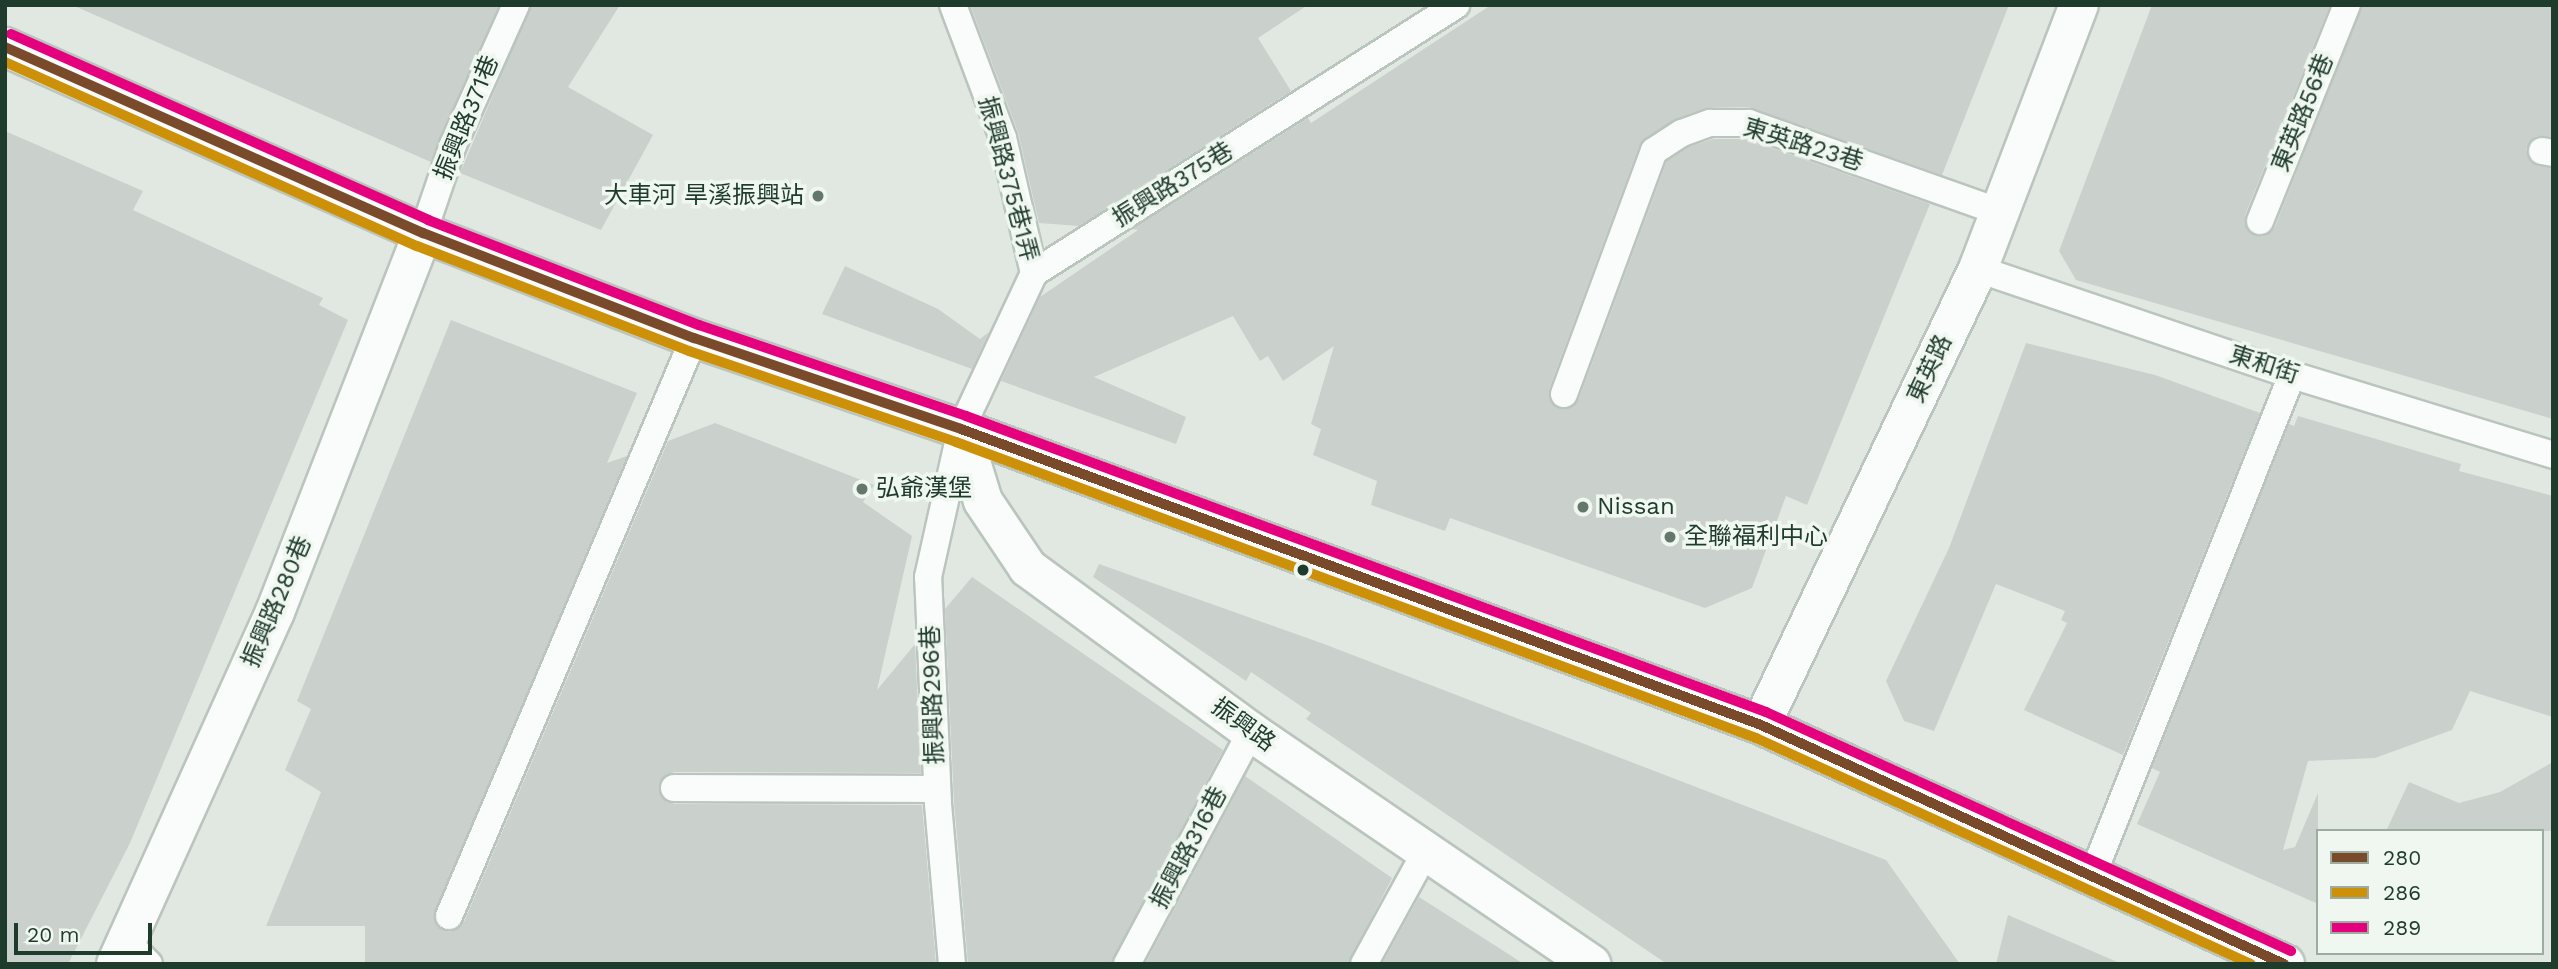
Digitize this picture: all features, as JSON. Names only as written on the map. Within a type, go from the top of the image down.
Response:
[{"type":"main road","name":"東英路","points":[[1761,725],[1978,269],[2079,5]]},
{"type":"main road","points":[[7,51],[424,233],[694,338],[961,429],[1761,725],[2093,874],[2270,961]]},
{"type":"main road","name":"振興路280巷","points":[[130,956],[275,612],[424,233]]},
{"type":"main road","name":"振興路","points":[[961,429],[983,501],[1028,568],[1251,732],[1582,961]]},
{"type":"lane","name":"振興路371巷","points":[[424,233],[453,145],[516,5]]},
{"type":"lane","name":"振興路375巷1弄","points":[[953,5],[1003,138],[1034,273]]},
{"type":"lane","name":"振興路375巷","points":[[1034,273],[1456,5]]},
{"type":"lane","name":"東英路56巷","points":[[2260,221],[2347,5]]},
{"type":"lane","name":"東英路23巷","points":[[1564,394],[1654,152],[1682,133],[1710,122],[1749,123],[2000,212]]},
{"type":"lane","name":"東和街","points":[[1978,269],[2292,374],[2553,455]]},
{"type":"lane","points":[[961,429],[1034,273]]},
{"type":"lane","points":[[449,916],[694,338]]},
{"type":"lane","points":[[2093,874],[2292,374]]},
{"type":"lane","name":"振興路296巷","points":[[952,964],[937,789],[928,577],[961,429]]},
{"type":"lane","name":"振興路316巷","points":[[1127,964],[1251,732]]},
{"type":"lane","points":[[674,788],[937,789]]},
{"type":"lane","points":[[1364,964],[1424,853]]},
{"type":"building","points":[[72,5],[499,5],[431,162]]},
{"type":"building","points":[[531,5],[620,5],[568,87],[653,135],[601,230],[460,173]]},
{"type":"building","points":[[970,5],[1308,5],[1258,38],[1291,91],[1079,226],[1039,223],[1018,132]]},
{"type":"building","points":[[1491,5],[2009,5],[1942,175],[1749,107],[1705,108],[1673,120],[1639,146],[1549,389],[1552,403],[1559,409],[1573,406],[1579,399],[1667,161],[1689,147],[1713,139],[1746,139],[1930,204],[1807,505],[1786,496],[1752,588],[1705,608],[1450,518],[1445,531],[1371,505],[1377,481],[1313,455],[1321,429],[1311,424],[1334,346],[1283,381],[1268,356],[1260,361],[1233,316],[1094,377],[1186,417],[1176,444],[1001,381],[1040,297],[1138,230],[1132,229],[1308,118],[1311,123]]},
{"type":"building","points":[[2152,5],[2330,5],[2245,215],[2247,230],[2262,237],[2275,227],[2362,5],[2553,5],[2553,137],[2536,136],[2526,149],[2532,163],[2553,168],[2553,419],[2076,280],[2059,251]]},
{"type":"building","points":[[5,131],[143,191],[133,210],[323,298],[319,305],[348,320],[130,843],[68,964],[5,964]]},
{"type":"building","points":[[845,266],[938,309],[980,339],[989,332],[972,369],[822,314]]},
{"type":"building","points":[[451,320],[637,393],[607,463],[627,456],[435,910],[436,925],[450,932],[464,922],[668,441],[715,423],[874,485],[863,502],[912,536],[877,690],[915,644],[921,773],[674,772],[661,780],[660,795],[674,804],[922,805],[936,964],[365,964],[365,926],[266,926],[321,792],[285,770],[311,709],[297,701]]},
{"type":"building","points":[[2026,343],[2155,375],[2260,413],[2123,755],[2024,710],[2067,623],[2061,620],[2065,611],[1996,584],[1934,731],[1904,721],[1886,681],[1949,548]]},
{"type":"building","points":[[2298,416],[2461,464],[2459,471],[2553,496],[2553,717],[2470,691],[2452,730],[2375,758],[2308,761],[2283,850],[2295,847],[2318,793],[2316,903],[2137,824],[2160,772],[2152,768],[2289,424],[2294,426]]},
{"type":"building","points":[[1099,564],[1324,644],[1886,860],[1960,964],[1667,964],[1306,719],[1311,713],[1251,672],[1246,681],[1093,577]]},
{"type":"building","points":[[972,577],[1223,750],[1111,964],[968,964],[954,802],[945,609]]},
{"type":"building","points":[[2553,762],[2553,831],[2387,829],[2409,782],[2459,803],[2500,792]]},
{"type":"building","points":[[1245,776],[1392,878],[1348,964],[1145,964]]},
{"type":"building","points":[[1419,897],[1524,964],[1382,964]]},
{"type":"building","points":[[2008,915],[2122,964],[1996,964]]},
{"type":"transit line","name":"289","points":[[11,34],[428,220],[699,325],[966,416],[1766,712],[2291,951]]},
{"type":"transit line","name":"280","points":[[5,47],[423,233],[694,338],[961,429],[1761,725],[2284,964]]},
{"type":"transit line","name":"286","points":[[5,62],[417,246],[689,351],[956,442],[1756,738],[2251,964]]},
{"type":"place","name":"大車河 旱溪振興站","points":[[818,196]]},
{"type":"place","name":"弘爺漢堡","points":[[862,489]]},
{"type":"place","name":"Nissan","points":[[1583,507]]},
{"type":"place","name":"全聯福利中心","points":[[1670,537]]}]
